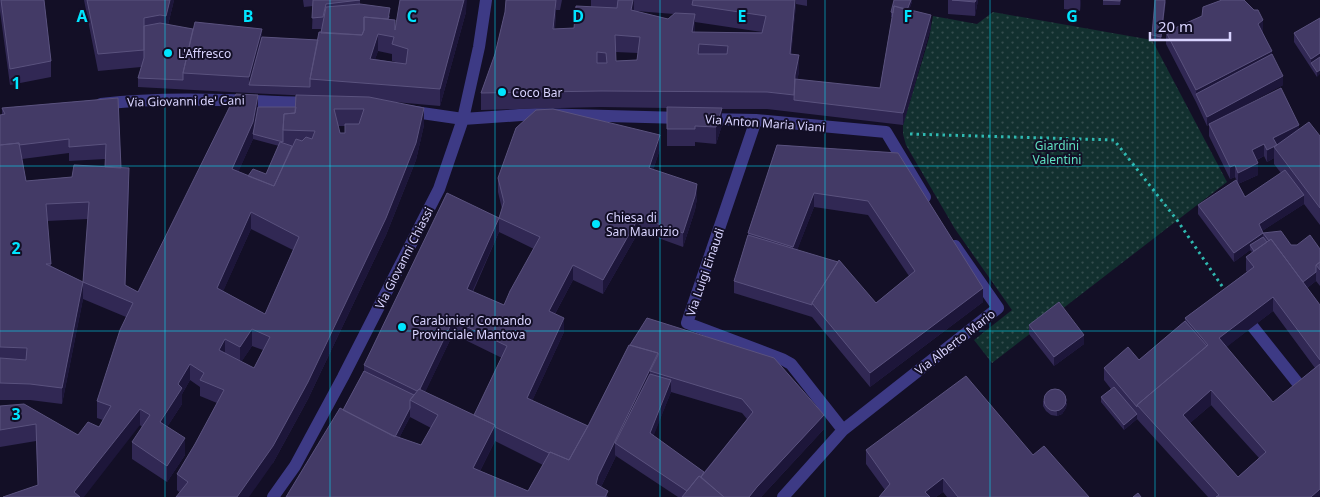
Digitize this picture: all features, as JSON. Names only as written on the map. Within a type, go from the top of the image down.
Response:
[{"type":"street","name":"Via Giovanni Chiassi","points":[[274,497],[295,466],[343,377],[436,195],[462,119],[479,47],[486,0]]},
{"type":"street","name":"Via Giovanni de' Cani","points":[[87,106],[134,100],[227,99],[324,104]]},
{"type":"street","points":[[398,110],[462,119]]},
{"type":"street","name":"Via Anton Maria Viani","points":[[462,119],[535,114],[756,120],[886,132]]},
{"type":"street","name":"Via Luigi Einaudi","points":[[756,120],[687,323],[782,358],[791,364],[843,430]]},
{"type":"street","points":[[886,132],[929,205]]},
{"type":"street","name":"Via Alberto Mario","points":[[783,497],[843,430],[998,308],[949,237]]},
{"type":"street","points":[[1254,327],[1304,391]]},
{"type":"path","points":[[886,132],[1114,140],[1177,220],[1231,299]]},
{"type":"green space","name":"Giardini Valentini","points":[[993,12],[1152,40],[1227,182],[992,363],[974,340],[1012,310],[955,229],[906,145],[903,125],[929,38],[933,16],[977,24]]},
{"type":"building","points":[[1,0],[44,0],[51,61],[10,69]]},
{"type":"building","points":[[87,0],[170,0],[166,16],[160,15],[144,18],[144,50],[98,54]]},
{"type":"building","points":[[313,0],[360,0],[326,4],[323,17],[312,18]]},
{"type":"building","points":[[400,0],[464,0],[440,89],[310,79],[319,32],[362,35],[364,17],[395,20],[395,30]],"holes":[[[378,34],[394,37],[392,44],[408,49],[406,64],[370,59]]]},
{"type":"building","points":[[506,0],[556,0],[553,29],[574,28],[576,6],[617,8],[618,0],[633,0],[631,10],[668,19],[675,13],[695,14],[692,32],[762,33],[766,16],[692,5],[693,0],[795,0],[790,54],[799,55],[794,95],[767,92],[601,91],[481,93],[495,54]],"holes":[[[615,35],[640,37],[637,60],[616,61]],[[699,44],[728,46],[727,54],[698,54]],[[597,52],[606,53],[607,63],[597,63]]]},
{"type":"building","points":[[894,0],[911,0],[907,10],[894,6],[893,13],[891,12]]},
{"type":"building","points":[[952,0],[976,0],[975,2]]},
{"type":"building","points":[[1155,0],[1165,0],[1161,37],[1152,35]]},
{"type":"building","points":[[1222,0],[1244,0],[1254,10],[1258,10],[1263,20],[1258,24],[1272,51],[1196,90],[1166,32],[1202,16],[1203,7]]},
{"type":"building","points":[[360,4],[390,8],[388,19],[364,17],[362,35],[321,33],[326,7]]},
{"type":"building","points":[[894,6],[931,15],[903,113],[794,100],[795,79],[880,88]]},
{"type":"building","points":[[1320,18],[1320,53],[1311,59],[1294,33]]},
{"type":"building","points":[[195,22],[262,29],[249,77],[183,73]]},
{"type":"building","name":"L'Affresco","points":[[160,23],[193,29],[183,80],[138,78],[144,58],[144,26]]},
{"type":"building","points":[[262,37],[318,40],[310,87],[249,85]]},
{"type":"building","points":[[1272,54],[1283,76],[1207,117],[1196,94]]},
{"type":"building","points":[[1320,57],[1320,70],[1317,72],[1311,63]]},
{"type":"building","points":[[1281,88],[1299,125],[1273,138],[1277,145],[1267,150],[1264,144],[1252,150],[1258,163],[1238,173],[1235,165],[1230,167],[1209,124]]},
{"type":"building","points":[[236,94],[258,95],[253,122],[232,169],[274,186],[296,139],[302,141],[306,137],[312,139],[315,131],[283,130],[284,114],[295,113],[296,95],[369,97],[424,108],[416,143],[386,218],[308,382],[273,446],[237,497],[176,497],[188,482],[177,474],[224,390],[200,380],[204,373],[190,364],[178,384],[182,388],[160,422],[185,438],[167,466],[132,442],[150,415],[140,409],[74,492],[80,497],[3,497],[38,485],[36,424],[0,430],[0,406],[24,404],[78,435],[88,422],[99,427],[111,406],[97,401],[120,330],[133,303],[83,282],[62,388],[0,383],[0,358],[26,360],[27,348],[0,347],[0,145],[19,143],[26,181],[72,177],[74,165],[129,168],[125,285],[138,292]],"holes":[[[334,109],[364,109],[359,124],[345,124],[345,133],[340,133]],[[89,202],[83,282],[46,264],[51,264],[46,204]],[[251,212],[299,237],[265,314],[217,288]],[[252,329],[270,337],[254,368],[219,350],[225,339],[240,347]]]},
{"type":"building","points":[[118,98],[121,168],[105,167],[106,144],[69,147],[69,139],[19,145],[19,143],[0,145],[0,115],[5,114],[2,108]]},
{"type":"building","points":[[258,107],[296,107],[295,113],[284,114],[283,142],[253,134]]},
{"type":"building","points":[[667,107],[722,108],[716,127],[695,126],[695,129],[667,129]]},
{"type":"building","points":[[553,109],[660,135],[649,168],[697,184],[683,233],[639,217],[603,280],[573,265],[549,311],[564,318],[527,398],[588,426],[569,460],[549,453],[474,415],[507,346],[453,320],[420,389],[417,391],[364,365],[447,193],[499,218],[504,202],[498,178],[516,128],[536,110]],"holes":[[[499,218],[540,237],[504,305],[467,289]]]},
{"type":"building","points":[[1309,122],[1320,136],[1320,208],[1274,147]]},
{"type":"building","points":[[280,142],[292,146],[274,186],[248,176],[253,169],[266,174]]},
{"type":"building","points":[[777,145],[898,153],[983,288],[870,373],[812,303],[839,260],[876,303],[915,271],[868,201],[814,193],[793,247],[748,233]]},
{"type":"building","points":[[1285,170],[1304,195],[1259,224],[1263,233],[1234,253],[1198,205],[1236,180],[1245,197]]},
{"type":"building","points":[[1281,231],[1291,245],[1297,245],[1310,235],[1320,249],[1320,262],[1316,265],[1316,272],[1303,282],[1271,239],[1269,241],[1263,233]]},
{"type":"building","points":[[748,235],[838,262],[812,305],[734,281]]},
{"type":"building","points":[[1263,237],[1267,242],[1254,251],[1250,245]]},
{"type":"building","points":[[1271,239],[1320,305],[1320,360],[1273,297],[1219,338],[1273,402],[1320,364],[1320,489],[1311,497],[1216,497],[1219,495],[1137,405],[1208,345],[1185,318],[1254,267],[1246,257]],"holes":[[[1211,390],[1266,452],[1238,477],[1183,415]]]},
{"type":"building","points":[[1320,262],[1320,270],[1316,265]]},
{"type":"building","points":[[1059,302],[1084,335],[1054,357],[1029,325]]},
{"type":"building","points":[[647,318],[774,358],[824,415],[749,497],[724,497],[701,477],[753,412],[742,399],[650,371],[658,353],[630,345]]},
{"type":"building","points":[[1185,321],[1207,346],[1137,405],[1137,407],[1104,368],[1128,347],[1139,360]]},
{"type":"building","points":[[629,345],[658,353],[598,476],[596,484],[608,491],[605,497],[286,497],[340,408],[392,435],[421,445],[438,415],[410,400],[419,389],[495,425],[473,468],[528,491],[550,452],[569,460]]},
{"type":"building","points":[[364,371],[414,395],[410,400],[410,408],[395,437],[343,410]]},
{"type":"building","points":[[650,374],[671,380],[650,433],[704,472],[687,491],[615,443]]},
{"type":"building","points":[[966,376],[1033,455],[1044,446],[1089,497],[958,497],[943,478],[925,492],[930,497],[879,497],[890,484],[866,450]]},
{"type":"building","points":[[1114,387],[1137,414],[1124,425],[1101,397]]},
{"type":"building","points":[[1051,389],[1059,389],[1066,396],[1066,404],[1059,411],[1051,411],[1044,404],[1044,396]]},
{"type":"building","points":[[699,476],[724,497],[682,497]]},
{"type":"building","points":[[1138,493],[1141,497],[1133,497]]},
{"type":"place","name":"L'Affresco","points":[[168,53]]},
{"type":"place","name":"Coco Bar","points":[[502,92]]},
{"type":"place","name":"Chiesa di San Maurizio","points":[[596,224]]},
{"type":"place","name":"Carabinieri Comando Provinciale Mantova","points":[[402,327]]}]
